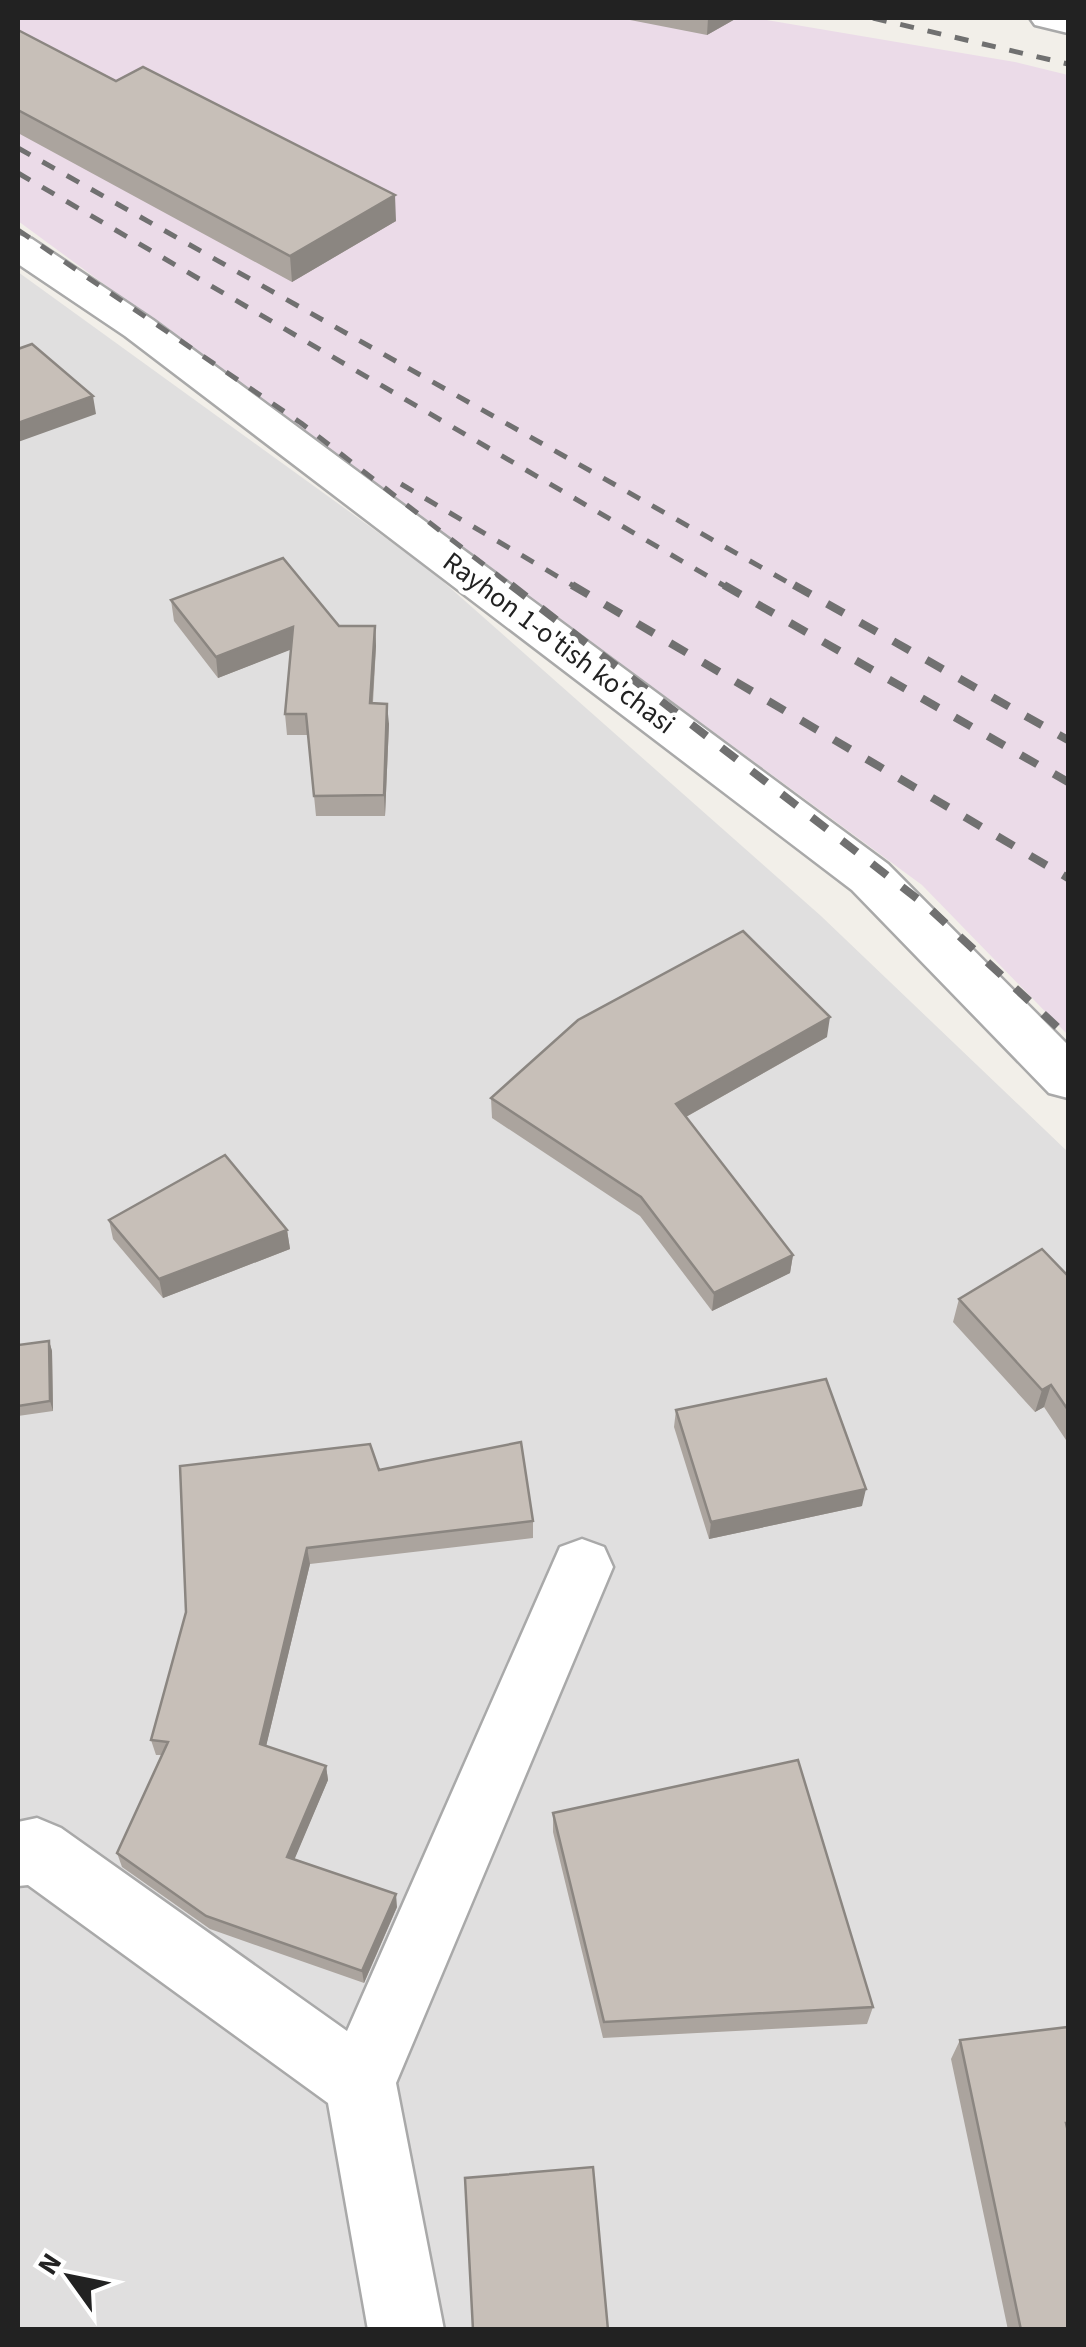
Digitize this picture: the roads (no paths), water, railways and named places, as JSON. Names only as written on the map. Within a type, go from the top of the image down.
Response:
[{"type":"street","points":[[1047,18],[1068,23]]},
{"type":"street","name":"Rayhon 1-o'tish ko'chasi","points":[[18,247],[139,328],[870,877],[1068,1078]]},
{"type":"street","points":[[406,2330],[360,2083],[582,1568]]},
{"type":"street","points":[[18,1854],[37,1851],[360,2083]]},
{"type":"railway","points":[[873,18],[1068,64]]},
{"type":"railway","points":[[18,148],[798,588]]},
{"type":"railway","points":[[18,173],[728,588]]},
{"type":"railway","points":[[18,230],[301,423],[514,588]]},
{"type":"railway","points":[[401,484],[577,588]]},
{"type":"railway","points":[[511,585],[928,907],[1068,1037]]},
{"type":"railway","points":[[572,585],[1068,878]]},
{"type":"railway","points":[[724,585],[1068,782]]},
{"type":"railway","points":[[794,585],[1068,740]]}]
